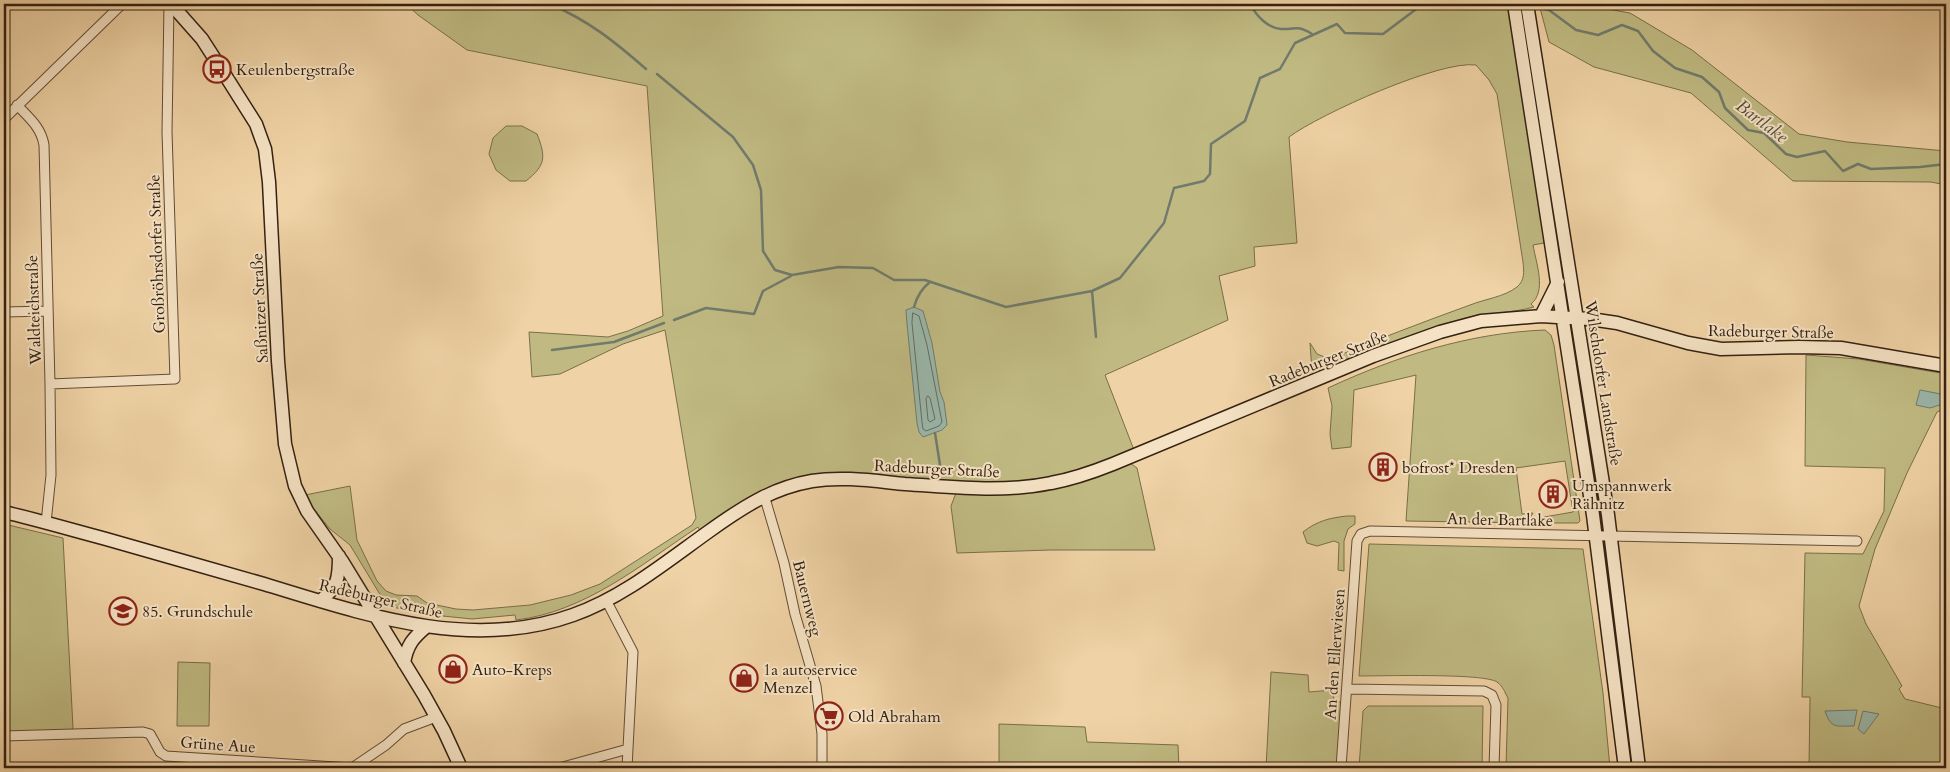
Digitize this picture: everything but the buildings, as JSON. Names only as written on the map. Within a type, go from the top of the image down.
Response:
[{"type":"main road","name":"Saßnitzer Straße","points":[[170,4],[202,39],[247,109],[262,139],[269,182],[278,361],[287,458],[300,498],[339,556],[404,662],[436,717],[460,768]]},
{"type":"main road","name":"Wilschdorfer Landstraße","points":[[1514,4],[1596,536],[1625,768]]},
{"type":"main road","name":"Wilschdorfer Landstraße","points":[[1527,4],[1611,536],[1638,768]]},
{"type":"main road","points":[[1541,316],[1558,282]]},
{"type":"main road","name":"Radeburger Straße","points":[[4,512],[376,616],[426,627],[473,630],[524,628],[574,615],[606,600],[644,576],[737,511],[764,495],[777,490],[812,481],[839,478],[982,489],[1050,484],[1084,475],[1113,464],[1373,356],[1428,336],[1481,321],[1541,316],[1577,317],[1617,323],[1688,344],[1720,349],[1841,348],[1946,366]]},
{"type":"main road","points":[[320,601],[334,588],[338,580],[339,556]]},
{"type":"main road","points":[[404,662],[410,642],[426,627]]},
{"type":"street","points":[[4,119],[122,4]]},
{"type":"street","name":"Großröhrsdorfer Straße","points":[[50,384],[175,378],[167,132],[170,4]]},
{"type":"street","name":"Waldteichstraße","points":[[17,105],[38,126],[44,145],[51,475],[46,523]]},
{"type":"street","points":[[4,312],[48,311]]},
{"type":"street","name":"Bauernweg","points":[[764,495],[816,686],[822,734],[822,768]]},
{"type":"street","name":"An der Bartlake","points":[[1357,541],[1361,534],[1370,531],[1856,541]]},
{"type":"street","name":"An den Ellerwiesen","points":[[1341,768],[1357,541]]},
{"type":"street","points":[[606,600],[633,652],[627,768]]},
{"type":"street","points":[[1347,689],[1484,691],[1492,696],[1496,704],[1494,768]]},
{"type":"street","name":"Grüne Aue","points":[[4,736],[143,732],[150,734],[160,752],[166,756],[352,768],[386,745],[404,729],[436,717]]},
{"type":"street","points":[[559,768],[628,749]]},
{"type":"shaded area","points":[[406,4],[1354,4],[1378,6],[1385,4],[1509,4],[1542,213],[1544,243],[1533,245],[1539,276],[1538,292],[1531,304],[1534,307],[1466,318],[1408,337],[1315,375],[1312,371],[1310,343],[1317,354],[1330,359],[1435,318],[1506,293],[1517,287],[1523,279],[1523,262],[1497,94],[1489,80],[1476,65],[1459,66],[1436,71],[1381,90],[1352,103],[1326,115],[1289,137],[1297,243],[1254,247],[1255,266],[1219,276],[1228,320],[1105,375],[1134,450],[1104,463],[1053,478],[997,484],[791,480],[760,491],[744,500],[700,531],[698,527],[634,571],[589,597],[541,615],[516,620],[515,615],[472,619],[433,615],[387,606],[350,545],[330,529],[305,495],[350,486],[357,540],[377,581],[386,591],[396,595],[417,596],[427,603],[456,609],[473,610],[530,605],[571,595],[600,584],[692,525],[696,518],[665,330],[623,344],[560,374],[532,377],[529,332],[608,337],[628,331],[663,316],[647,86],[467,50],[418,15]]},
{"type":"shaded area","points":[[1539,4],[1580,4],[1630,13],[1692,50],[1799,134],[1847,142],[1946,151],[1946,185],[1931,182],[1793,181],[1691,93],[1594,67],[1549,42]]},
{"type":"shaded area","points":[[1520,9],[1523,9],[1569,299],[1564,299]]},
{"type":"shaded area","points":[[506,126],[522,126],[537,134],[540,142],[543,155],[541,165],[526,181],[510,181],[496,170],[489,154],[493,138]]},
{"type":"shaded area","points":[[1545,330],[1551,335],[1554,345],[1580,521],[1578,523],[1548,523],[1544,517],[1573,512],[1565,461],[1516,468],[1522,514],[1533,513],[1527,523],[1406,521],[1416,375],[1354,390],[1351,447],[1332,449],[1330,434],[1332,406],[1328,388],[1380,366],[1434,348],[1489,336]]},
{"type":"shaded area","points":[[1574,344],[1602,514],[1594,470],[1590,461],[1571,345]]},
{"type":"shaded area","points":[[1806,355],[1859,359],[1946,374],[1946,408],[1937,412],[1907,473],[1875,549],[1859,606],[1866,624],[1902,686],[1899,689],[1905,699],[1946,709],[1946,768],[1809,768],[1810,697],[1802,697],[1805,553],[1863,554],[1884,511],[1885,468],[1805,466]]},
{"type":"shaded area","points":[[1130,463],[1137,468],[1155,550],[1051,550],[957,553],[951,506],[956,493],[987,493]]},
{"type":"shaded area","points":[[1355,516],[1355,524],[1348,529],[1344,541],[1344,571],[1338,570],[1339,543],[1334,541],[1317,546],[1307,543],[1303,532],[1313,525],[1324,521]]},
{"type":"shaded area","points":[[4,524],[63,538],[73,728],[71,730],[4,732]]},
{"type":"shaded area","points":[[1369,544],[1583,549],[1603,693],[1610,768],[1506,768],[1508,698],[1497,682],[1488,679],[1454,676],[1359,676]]},
{"type":"shaded area","points":[[1603,560],[1605,560],[1612,608],[1617,621],[1625,691],[1620,692]]},
{"type":"shaded area","points":[[178,662],[210,663],[209,726],[177,726]]},
{"type":"shaded area","points":[[1271,672],[1308,675],[1309,692],[1333,690],[1334,702],[1341,702],[1337,768],[1266,768]]},
{"type":"shaded area","points":[[1626,697],[1633,768],[1629,768],[1621,698]]},
{"type":"shaded area","points":[[1368,706],[1483,706],[1482,768],[1359,768],[1363,711]]},
{"type":"shaded area","points":[[999,724],[1085,727],[1087,742],[1178,745],[1179,768],[999,768]]},
{"type":"water","points":[[914,307],[923,311],[932,343],[947,425],[942,430],[923,437],[919,432],[917,423],[906,310]]},
{"type":"water","points":[[1920,390],[1946,395],[1946,403],[1930,408],[1916,405]]},
{"type":"water","points":[[1857,710],[1854,726],[1832,724],[1825,711]]},
{"type":"water","points":[[1863,711],[1879,714],[1864,734],[1858,729]]},
{"type":"waterway","points":[[550,4],[577,17],[601,32],[646,69]]},
{"type":"waterway","name":"Bartlake","points":[[1250,4],[1255,12],[1271,26],[1281,29],[1299,28],[1312,34]]},
{"type":"waterway","points":[[657,74],[733,137],[753,165],[761,190],[763,251],[775,270],[792,275],[839,267],[873,268],[894,280],[925,280],[1006,307],[1092,291],[1120,278],[1164,223],[1174,188],[1204,181],[1210,174],[1211,144],[1245,121],[1260,78],[1280,69],[1295,43],[1337,24],[1345,33],[1383,34],[1423,4]]},
{"type":"waterway","name":"Bartlake","points":[[1500,4],[1508,4]]},
{"type":"waterway","name":"Bartlake","points":[[1535,7],[1549,10],[1576,30],[1598,35],[1622,25],[1638,31],[1653,51],[1675,68],[1702,77],[1719,92],[1725,108],[1748,130],[1764,133],[1786,154],[1797,157],[1825,151],[1843,171],[1858,164],[1871,169],[1946,164]]},
{"type":"waterway","points":[[674,320],[706,308],[754,314],[763,291],[791,276]]},
{"type":"waterway","points":[[914,307],[916,299],[930,282]]},
{"type":"waterway","points":[[1092,291],[1096,337]]},
{"type":"waterway","points":[[552,350],[614,342],[664,323]]},
{"type":"waterway","points":[[935,433],[940,465]]},
{"type":"place","name":"Keulenbergstraße","points":[[217,69]]},
{"type":"place","name":"bofrost* Dresden","points":[[1383,467]]},
{"type":"place","name":"Umspannwerk Rähnitz","points":[[1553,494]]},
{"type":"place","name":"85. Grundschule","points":[[123,611]]},
{"type":"place","name":"Auto-Kreps","points":[[453,669]]},
{"type":"place","name":"1a autoservice Menzel","points":[[744,678]]},
{"type":"place","name":"Old Abraham","points":[[829,716]]}]
